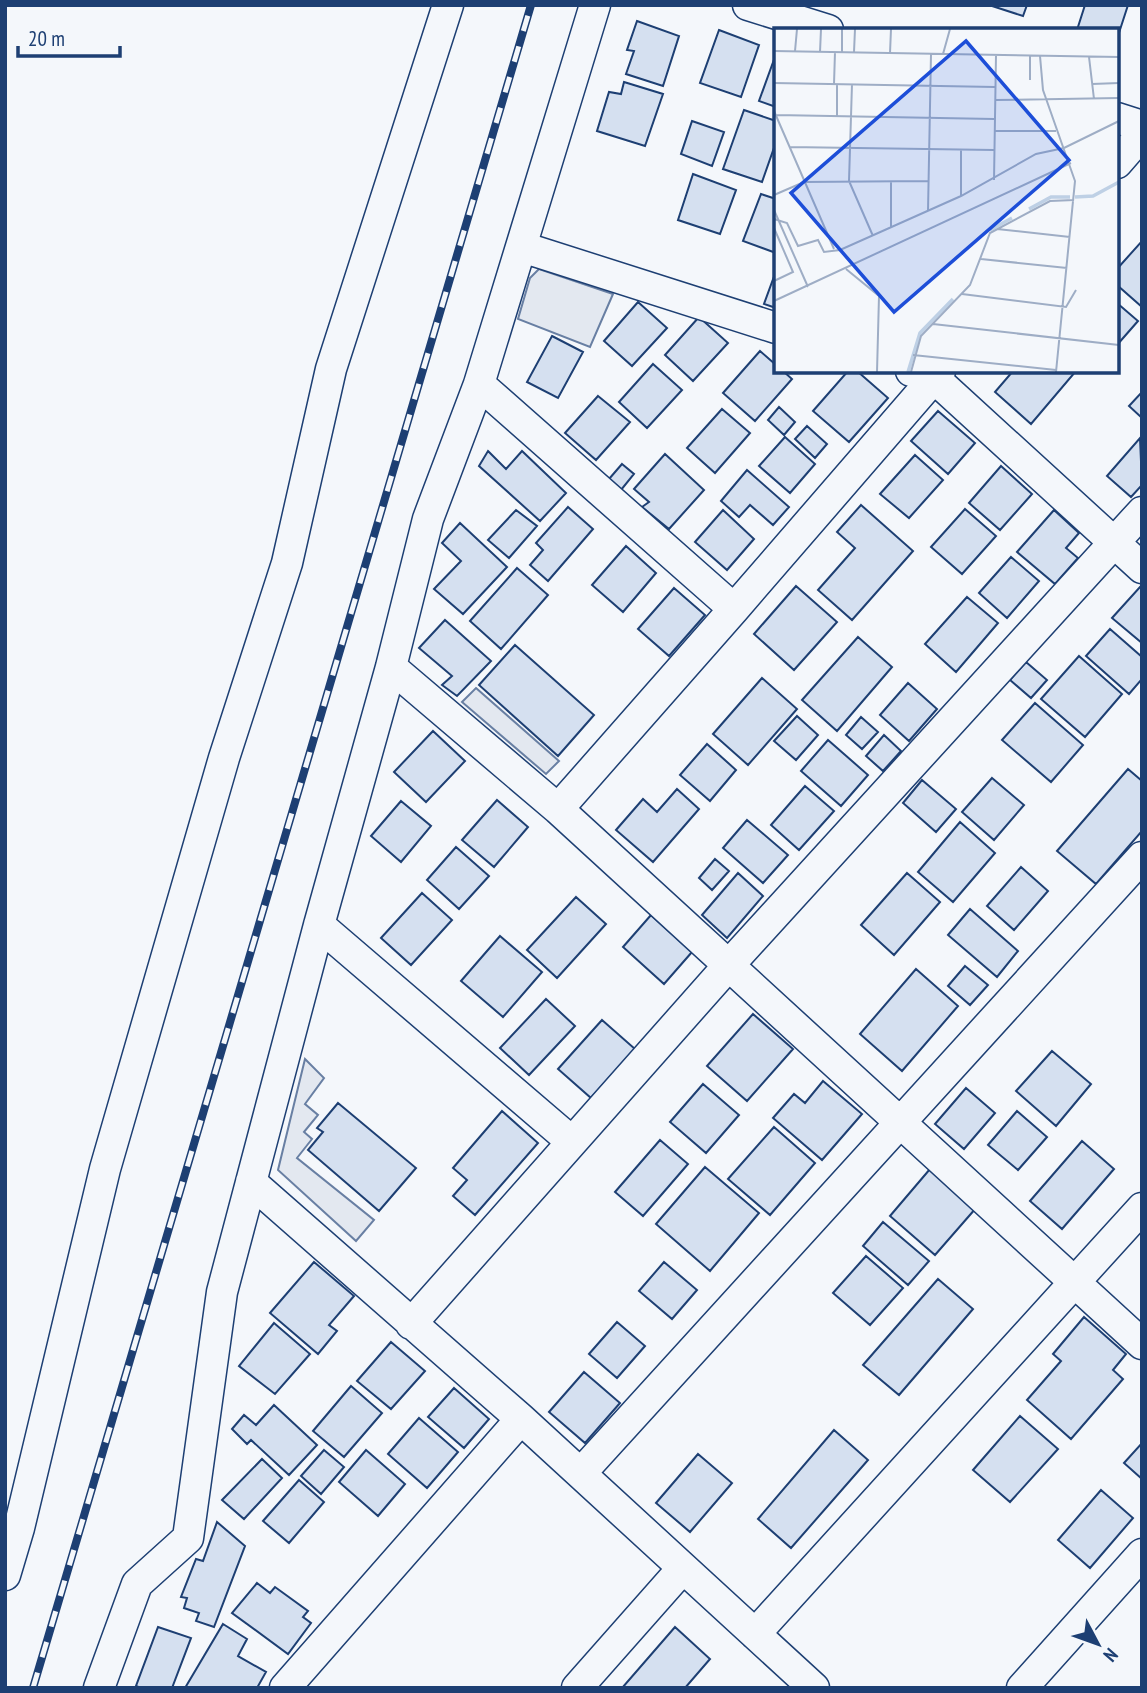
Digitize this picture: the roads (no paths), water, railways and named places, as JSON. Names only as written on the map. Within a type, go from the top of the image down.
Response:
[{"type":"street","points":[[5,1575],[19,1528],[109,1156],[224,758],[287,563],[331,369],[448,5]]},
{"type":"street","points":[[99,1688],[137,1584],[188,1538],[222,1292],[319,925],[391,667],[428,519],[479,384],[595,5]]},
{"type":"street","points":[[748,5],[822,28]]},
{"type":"street","points":[[1119,119],[1142,126]]},
{"type":"street","points":[[1119,161],[1142,134]]},
{"type":"street","points":[[522,247],[774,327]]},
{"type":"street","points":[[558,809],[734,609],[928,373],[1142,568]]},
{"type":"street","points":[[479,384],[734,609]]},
{"type":"street","points":[[411,1324],[728,966],[1142,512]]},
{"type":"street","points":[[391,667],[558,809],[1142,1344]]},
{"type":"street","points":[[581,1473],[1142,857]]},
{"type":"street","points":[[319,925],[571,1141]]},
{"type":"street","points":[[251,1182],[521,1419],[814,1688]]},
{"type":"street","points":[[755,1634],[1142,1208]]},
{"type":"street","points":[[285,1688],[521,1419]]},
{"type":"street","points":[[1022,1688],[1142,1554]]},
{"type":"street","points":[[577,1688],[683,1568]]},
{"type":"railway","points":[[33,1688],[531,5]]}]
